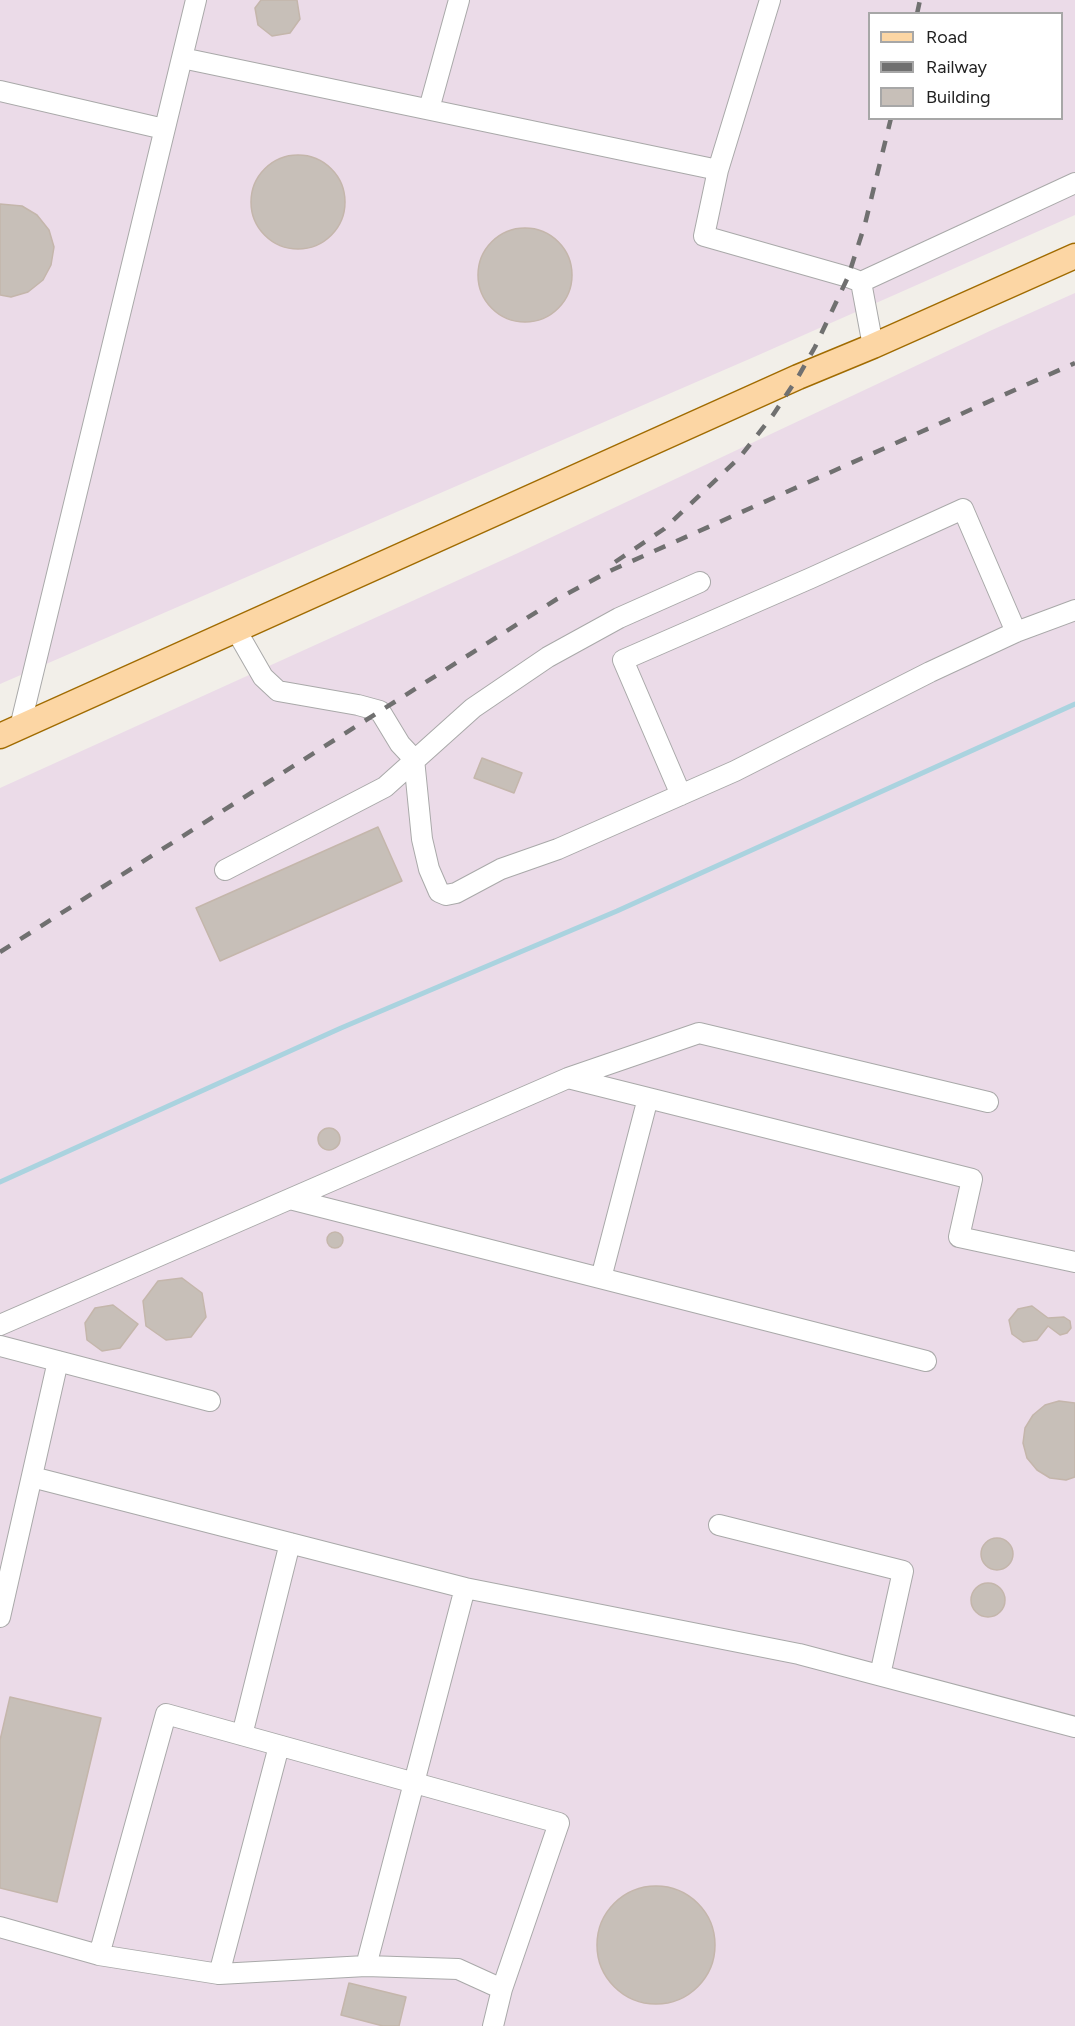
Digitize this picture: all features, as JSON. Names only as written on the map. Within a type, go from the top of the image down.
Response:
[{"type":"main road","points":[[10,731],[798,376],[873,346],[1075,256]]},
{"type":"street","points":[[10,731],[196,0]]},
{"type":"street","points":[[429,109],[459,0]]},
{"type":"street","points":[[770,0],[718,170],[704,236],[861,282],[1075,183]]},
{"type":"street","points":[[182,58],[718,170]]},
{"type":"street","points":[[0,91],[164,129]]},
{"type":"street","points":[[861,282],[873,346]]},
{"type":"street","points":[[681,795],[623,660],[963,509],[1016,632]]},
{"type":"street","points":[[225,870],[385,788],[414,759],[473,708],[548,657],[619,618],[700,582]]},
{"type":"street","points":[[236,630],[263,677],[278,691],[380,711],[400,744],[414,759],[424,849],[429,869],[439,892],[446,895],[456,893],[501,869],[558,849],[735,771],[930,672],[1016,632],[1075,610]]},
{"type":"street","points":[[0,1325],[568,1078],[699,1033],[988,1102]]},
{"type":"street","points":[[568,1078],[972,1179],[959,1238],[1075,1262]]},
{"type":"street","points":[[601,1278],[648,1098]]},
{"type":"street","points":[[290,1199],[926,1361]]},
{"type":"street","points":[[0,1346],[210,1401]]},
{"type":"street","points":[[0,1617],[8,1549],[32,1477],[58,1361]]},
{"type":"street","points":[[32,1477],[465,1587],[799,1654],[1075,1727]]},
{"type":"street","points":[[719,1525],[903,1571],[880,1675]]},
{"type":"street","points":[[242,1735],[290,1543]]},
{"type":"street","points":[[366,1966],[465,1587]]},
{"type":"street","points":[[99,1955],[166,1714],[558,1823],[502,1989],[493,2026]]},
{"type":"street","points":[[219,1974],[279,1746]]},
{"type":"street","points":[[0,1927],[99,1955],[219,1974],[366,1966],[458,1969],[502,1989]]},
{"type":"shaded area","points":[[0,0],[1075,0],[1075,215],[0,684]]},
{"type":"shaded area","points":[[1075,293],[1075,2026],[0,2026],[0,788],[518,553]]},
{"type":"building","points":[[261,0],[297,0],[300,19],[290,33],[272,36],[258,25],[255,8]]},
{"type":"building","points":[[298,155],[316,159],[331,169],[341,184],[345,202],[341,220],[331,235],[316,245],[298,249],[280,245],[265,235],[255,220],[251,202],[255,184],[265,169],[280,159]]},
{"type":"building","points":[[0,204],[22,206],[37,215],[49,230],[54,247],[51,265],[43,280],[28,292],[11,297],[0,295]]},
{"type":"building","points":[[525,228],[543,232],[558,242],[568,257],[572,275],[568,293],[558,308],[543,318],[525,322],[507,318],[492,308],[482,293],[478,275],[482,257],[492,242],[507,232]]},
{"type":"building","points":[[482,758],[522,773],[514,793],[474,778]]},
{"type":"building","points":[[378,827],[402,881],[220,961],[196,908]]},
{"type":"building","points":[[329,1128],[337,1131],[340,1139],[337,1147],[329,1150],[321,1147],[318,1139],[321,1131]]},
{"type":"building","points":[[335,1232],[343,1240],[335,1248],[327,1240]]},
{"type":"building","points":[[182,1278],[202,1293],[206,1317],[191,1337],[166,1340],[146,1326],[143,1301],[158,1281]]},
{"type":"building","points":[[113,1305],[138,1324],[120,1348],[102,1351],[87,1340],[85,1323],[95,1308]]},
{"type":"building","points":[[1032,1306],[1048,1318],[1064,1317],[1070,1321],[1071,1328],[1067,1333],[1060,1335],[1048,1326],[1037,1340],[1023,1342],[1012,1334],[1009,1320],[1018,1309]]},
{"type":"building","points":[[1059,1401],[1075,1403],[1075,1477],[1066,1480],[1050,1478],[1037,1470],[1027,1458],[1023,1443],[1025,1428],[1033,1415],[1045,1405]]},
{"type":"building","points":[[997,1538],[1008,1543],[1013,1554],[1008,1565],[997,1570],[986,1565],[981,1554],[986,1543]]},
{"type":"building","points":[[988,1583],[1000,1588],[1005,1600],[1000,1612],[988,1617],[976,1612],[971,1600],[976,1588]]},
{"type":"building","points":[[10,1697],[101,1718],[57,1902],[0,1888],[0,1740]]},
{"type":"building","points":[[656,1886],[679,1890],[698,1903],[711,1922],[715,1945],[711,1968],[698,1987],[679,2000],[656,2004],[633,2000],[614,1987],[601,1968],[597,1945],[601,1922],[614,1903],[633,1890]]},
{"type":"building","points":[[349,1983],[406,1997],[399,2026],[383,2026],[341,2015]]},
{"type":"waterway","points":[[0,1182],[341,1028],[617,911],[1075,704]]},
{"type":"railway","points":[[917,12],[920,0]]},
{"type":"railway","points":[[615,562],[664,529],[740,457],[773,415],[798,377],[848,277],[865,224],[891,120]]},
{"type":"railway","points":[[0,952],[557,599],[612,570],[1075,363]]}]
